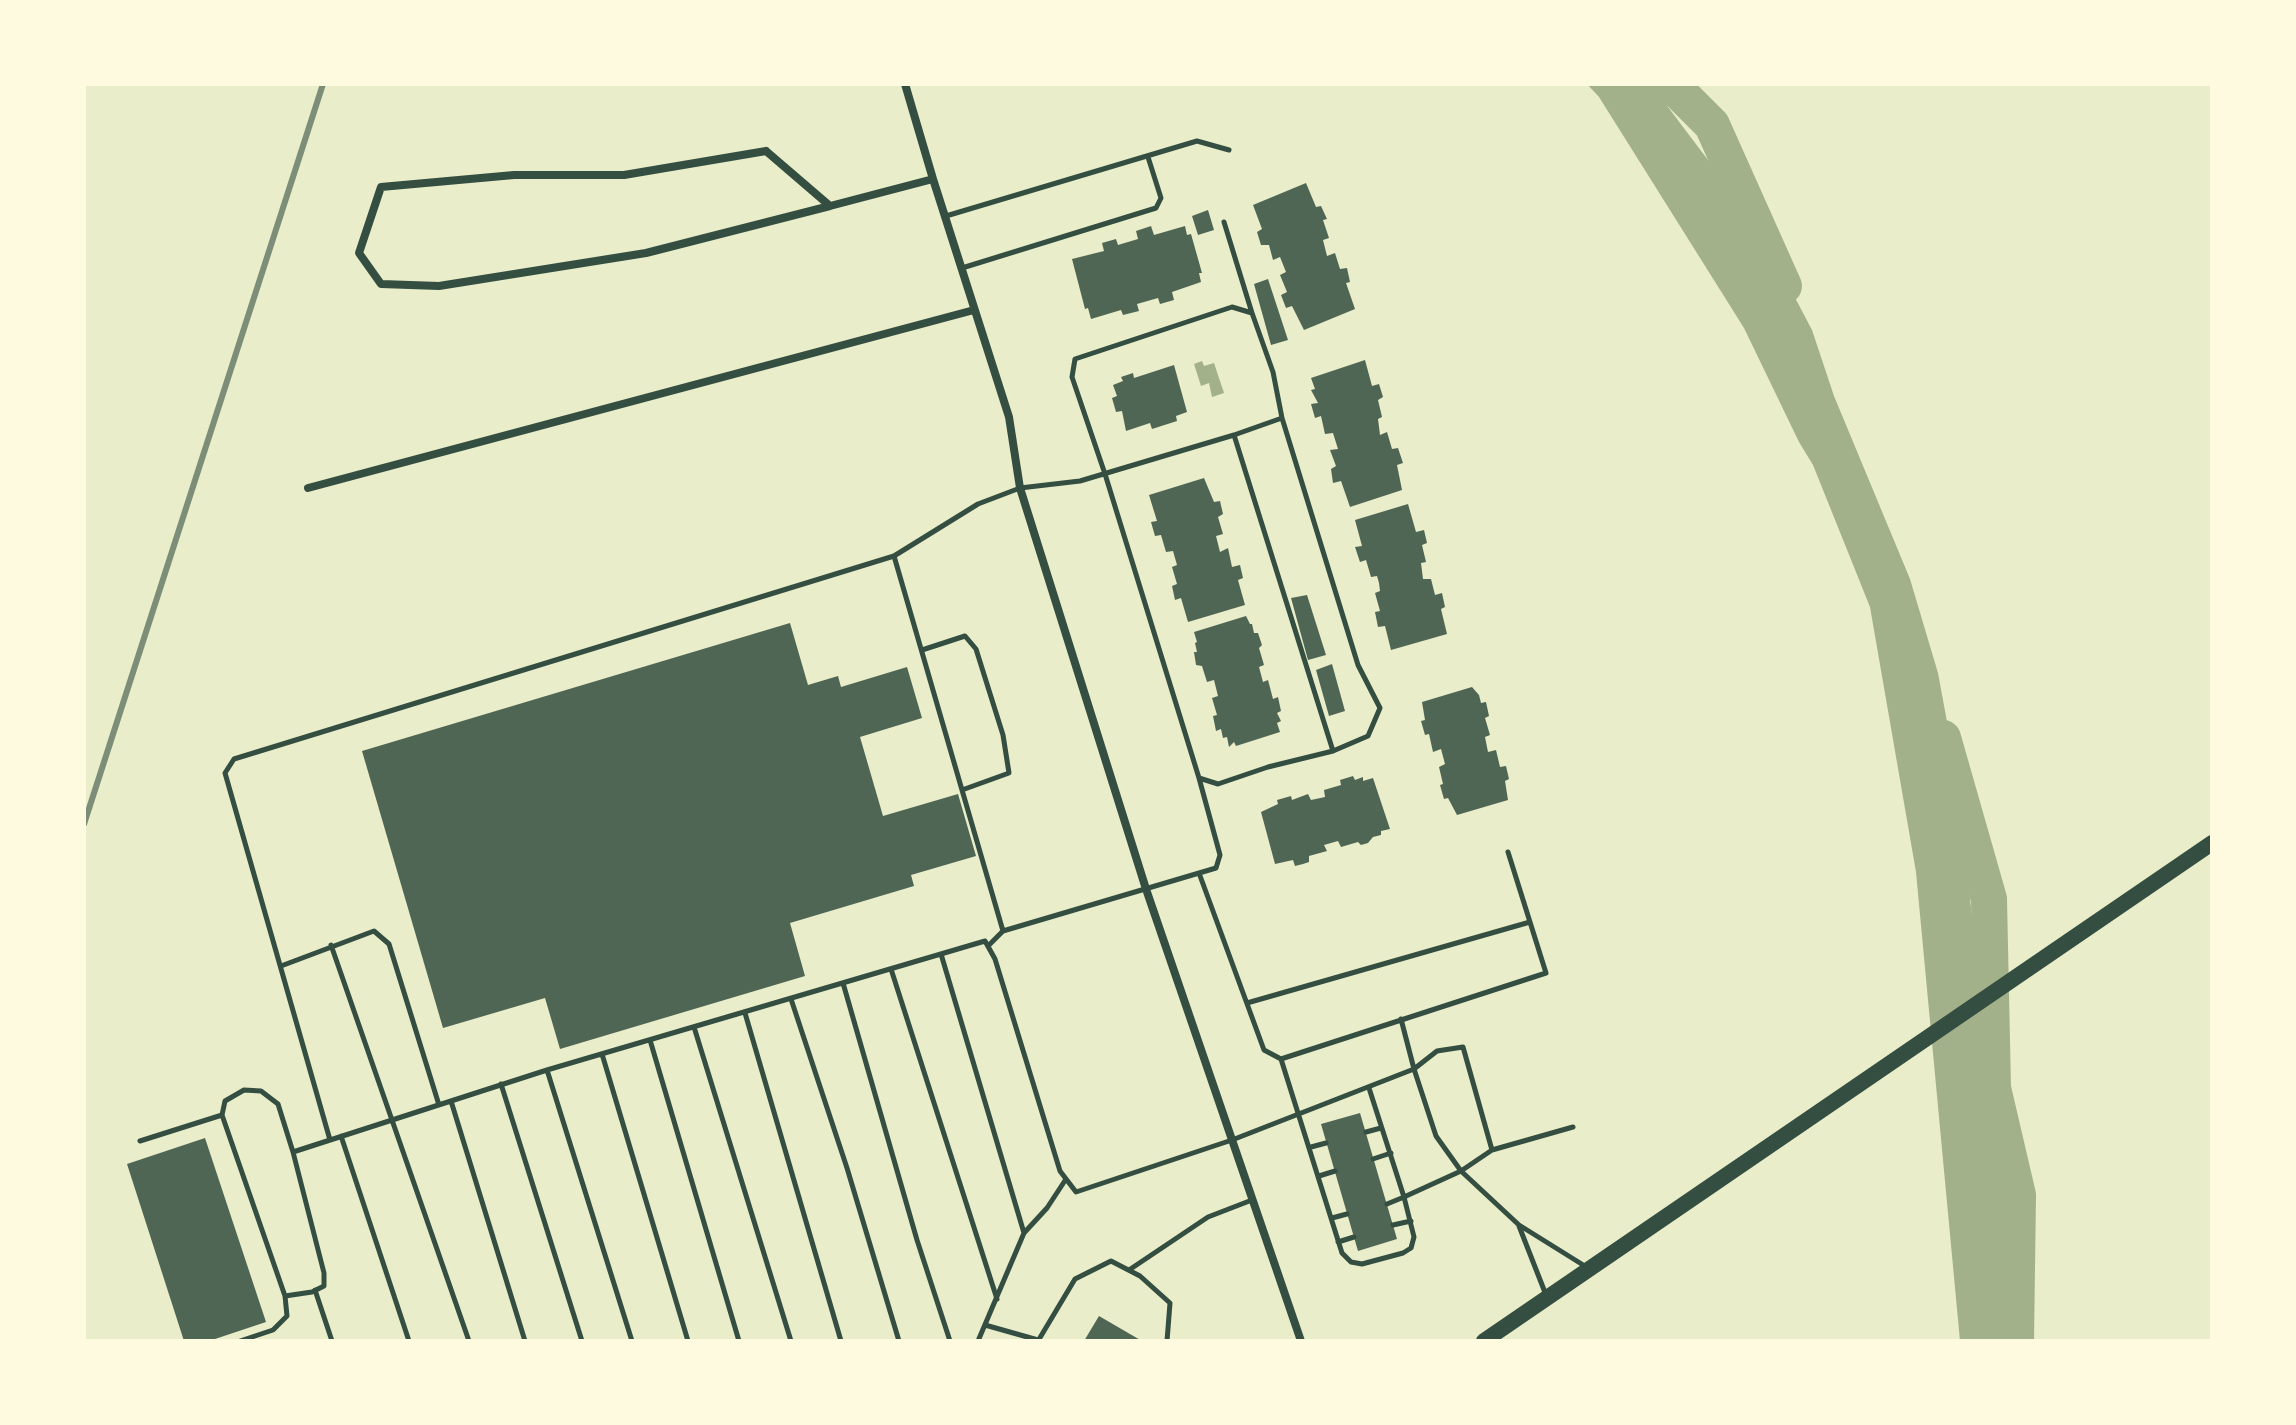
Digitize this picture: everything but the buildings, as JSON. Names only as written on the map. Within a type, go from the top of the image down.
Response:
[{"type":"main road","points":[[1484,1341],[2212,843]]},
{"type":"street","points":[[905,84],[1009,417],[1020,488],[1146,889],[1301,1341]]},
{"type":"street","points":[[830,206],[766,151],[624,175],[514,175],[381,187],[359,253],[381,284],[439,286],[646,253],[830,206],[933,179]]},
{"type":"street","points":[[308,488],[974,310]]},
{"type":"lane","points":[[945,217],[1197,141],[1229,150]]},
{"type":"lane","points":[[961,268],[1156,208],[1161,198],[1148,157]]},
{"type":"lane","points":[[1199,778],[1218,784],[1268,767],[1333,751],[1368,736],[1380,708],[1358,665],[1282,418],[1273,372],[1224,222]]},
{"type":"lane","points":[[988,946],[1003,931],[1216,868],[1220,855],[1199,778],[1075,385],[1073,369],[1075,359],[1096,350],[1232,307],[1252,313]]},
{"type":"lane","points":[[330,1140],[225,773],[234,759],[894,556],[978,504],[1020,488],[1080,481],[1282,418]]},
{"type":"lane","points":[[1234,435],[1333,751]]},
{"type":"lane","points":[[894,556],[1003,931]]},
{"type":"lane","points":[[922,650],[965,636],[976,649],[1003,735],[1009,773],[962,790]]},
{"type":"lane","points":[[1281,1059],[1546,973],[1508,852]]},
{"type":"lane","points":[[1199,873],[1264,1050],[1281,1059],[1342,1253],[1351,1262],[1362,1264],[1403,1253],[1411,1248],[1414,1237],[1369,1088]]},
{"type":"lane","points":[[1247,1003],[1530,922]]},
{"type":"lane","points":[[281,966],[374,931],[389,944],[439,1105]]},
{"type":"lane","points":[[293,1152],[501,1084],[985,941],[995,959],[1060,1171],[1076,1192],[1232,1140],[1414,1069],[1437,1051],[1463,1047],[1492,1150]]},
{"type":"lane","points":[[331,945],[469,1341]]},
{"type":"lane","points":[[941,954],[1024,1233]]},
{"type":"lane","points":[[891,969],[997,1299]]},
{"type":"lane","points":[[843,983],[917,1240],[950,1341]]},
{"type":"lane","points":[[791,999],[847,1168],[899,1341]]},
{"type":"lane","points":[[745,1013],[841,1341]]},
{"type":"lane","points":[[1401,1019],[1436,1136],[1461,1171],[1519,1225],[1589,1269]]},
{"type":"lane","points":[[694,1027],[791,1341]]},
{"type":"lane","points":[[650,1040],[739,1341]]},
{"type":"lane","points":[[602,1054],[688,1341]]},
{"type":"lane","points":[[547,1070],[632,1341]]},
{"type":"lane","points":[[501,1084],[582,1341]]},
{"type":"lane","points":[[240,1341],[273,1330],[287,1316],[285,1296],[222,1115],[225,1101],[244,1090],[261,1091],[278,1104],[324,1273],[324,1286],[285,1296]]},
{"type":"lane","points":[[451,1101],[525,1341]]},
{"type":"lane","points":[[140,1141],[222,1115]]},
{"type":"lane","points":[[1387,1204],[1461,1171],[1492,1150],[1573,1127]]},
{"type":"lane","points":[[1366,1132],[1381,1128]]},
{"type":"lane","points":[[341,1136],[409,1341]]},
{"type":"lane","points":[[1311,1147],[1326,1143]]},
{"type":"lane","points":[[1373,1159],[1391,1153]]},
{"type":"lane","points":[[1319,1176],[1335,1171]]},
{"type":"lane","points":[[978,1341],[1024,1233],[1047,1208],[1066,1179]]},
{"type":"lane","points":[[1129,1270],[1208,1217],[1253,1200]]},
{"type":"lane","points":[[1332,1218],[1347,1214]]},
{"type":"lane","points":[[1393,1225],[1411,1221]]},
{"type":"lane","points":[[1519,1225],[1547,1297]]},
{"type":"lane","points":[[1338,1242],[1354,1237]]},
{"type":"lane","points":[[985,1325],[1038,1340],[1075,1279],[1111,1261],[1140,1276],[1170,1303],[1167,1341]]},
{"type":"lane","points":[[315,1290],[332,1341]]},
{"type":"shaded area","points":[[1587,84],[1656,84],[1668,107],[1772,254],[1812,330],[1834,396],[1910,579],[1938,673],[1955,765],[1996,1130],[2011,1209],[2021,1341],[1960,1341],[1916,872],[1870,607],[1813,465],[1744,328],[1599,97]]},
{"type":"shaded area","points":[[1202,361],[1204,366],[1214,363],[1224,393],[1212,397],[1209,383],[1201,386],[1194,364]]},
{"type":"waterway","points":[[1671,84],[1712,125],[1784,286]]},
{"type":"waterway","points":[[1943,738],[1989,899],[1993,1088],[2018,1195],[2016,1341]]},
{"type":"railway","points":[[84,824],[323,84]]}]
